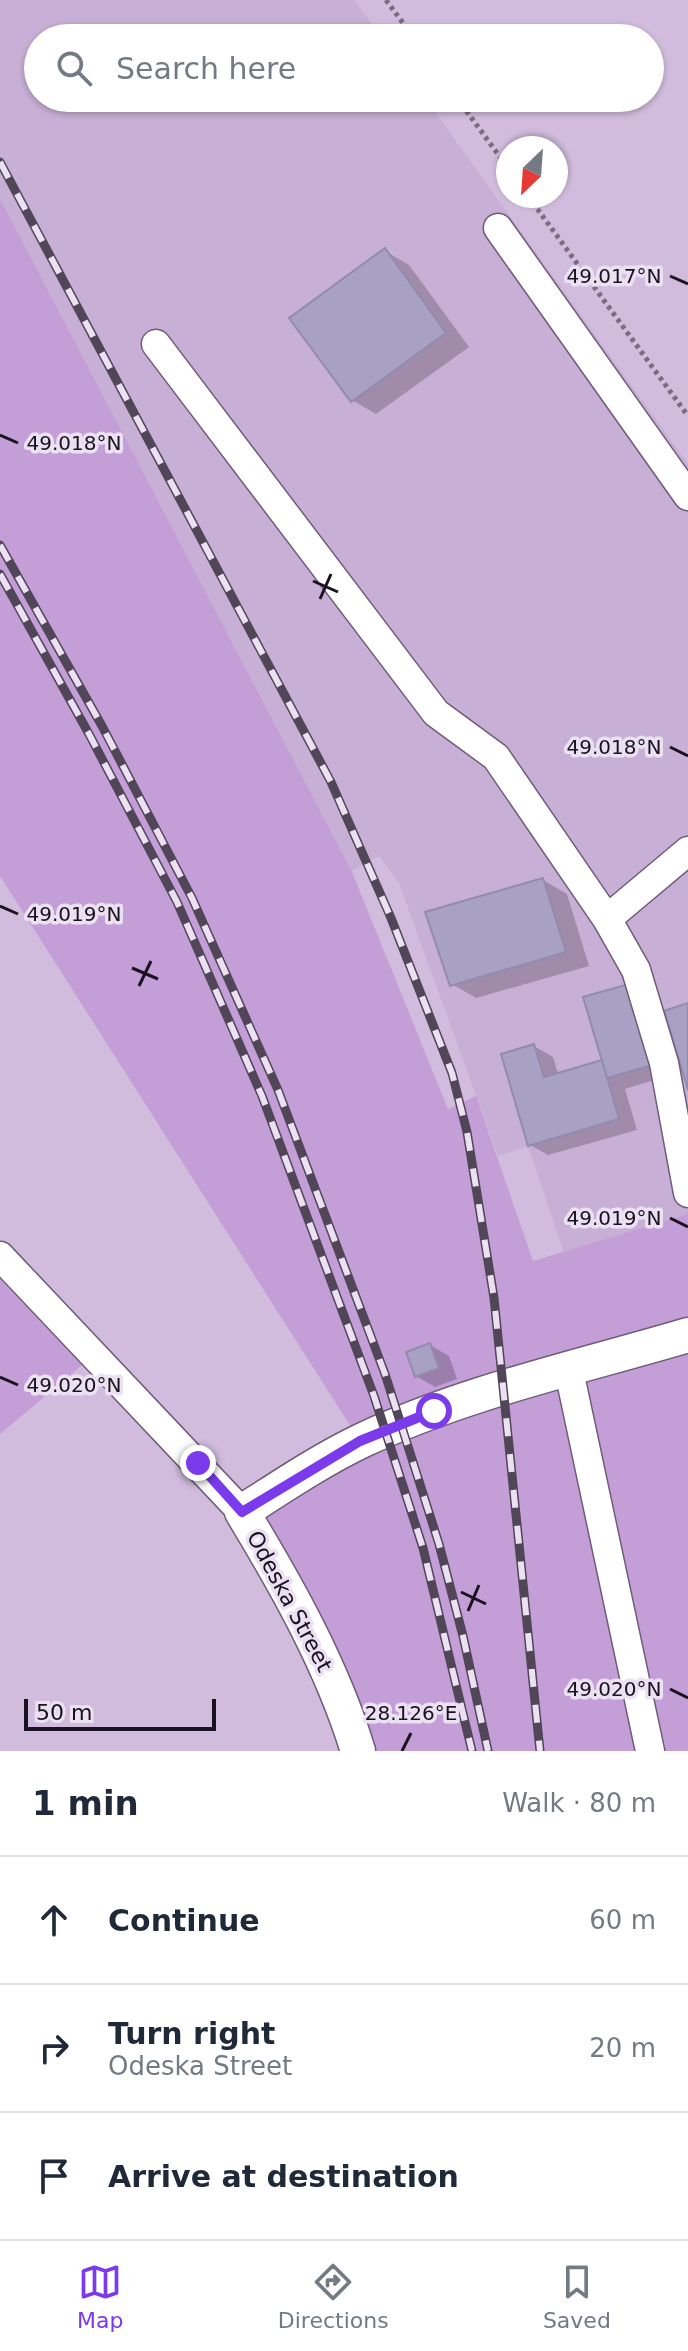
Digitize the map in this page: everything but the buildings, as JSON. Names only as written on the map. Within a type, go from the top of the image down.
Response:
[{"type":"main road","points":[[242,1512],[280,1487],[373,1436],[470,1399],[688,1335]]},
{"type":"main road","name":"Odeska Street","points":[[242,1512],[305,1622],[346,1714],[358,1751]]},
{"type":"street","points":[[498,228],[688,496]]},
{"type":"street","points":[[156,344],[436,713],[496,757],[607,919],[636,970],[664,1063],[688,1193]]},
{"type":"street","points":[[607,919],[688,851]]},
{"type":"street","name":"Odeska Street","points":[[0,1256],[242,1512]]},
{"type":"street","points":[[569,1371],[650,1751]]},
{"type":"path","points":[[386,0],[404,24]]},
{"type":"path","points":[[467,112],[496,152]]},
{"type":"path","points":[[537,208],[688,416]]},
{"type":"shaded area","points":[[0,0],[354,0],[372,24],[24,24],[24,112],[435,112],[496,197],[496,208],[504,208],[688,464],[688,1214],[564,1253],[528,1146],[498,1156],[399,883],[379,856],[348,873],[0,319]]},
{"type":"shaded area","points":[[0,199],[352,872],[448,1109],[476,1096],[533,1261],[688,1214],[688,1751],[358,1751],[242,1512],[360,1441],[0,876]]},
{"type":"shaded area","points":[[0,1256],[94,1355],[0,1434]]},
{"type":"railway","points":[[0,162],[331,782],[391,918],[452,1073],[467,1132],[494,1298],[540,1751]]},
{"type":"railway","points":[[0,545],[102,726],[192,898],[278,1090],[385,1374],[439,1544],[488,1751]]},
{"type":"railway","points":[[0,574],[177,902],[262,1096],[374,1396],[423,1548],[472,1751]]},
{"type":"route","points":[[198,1463],[242,1512],[360,1441],[434,1411]]}]
